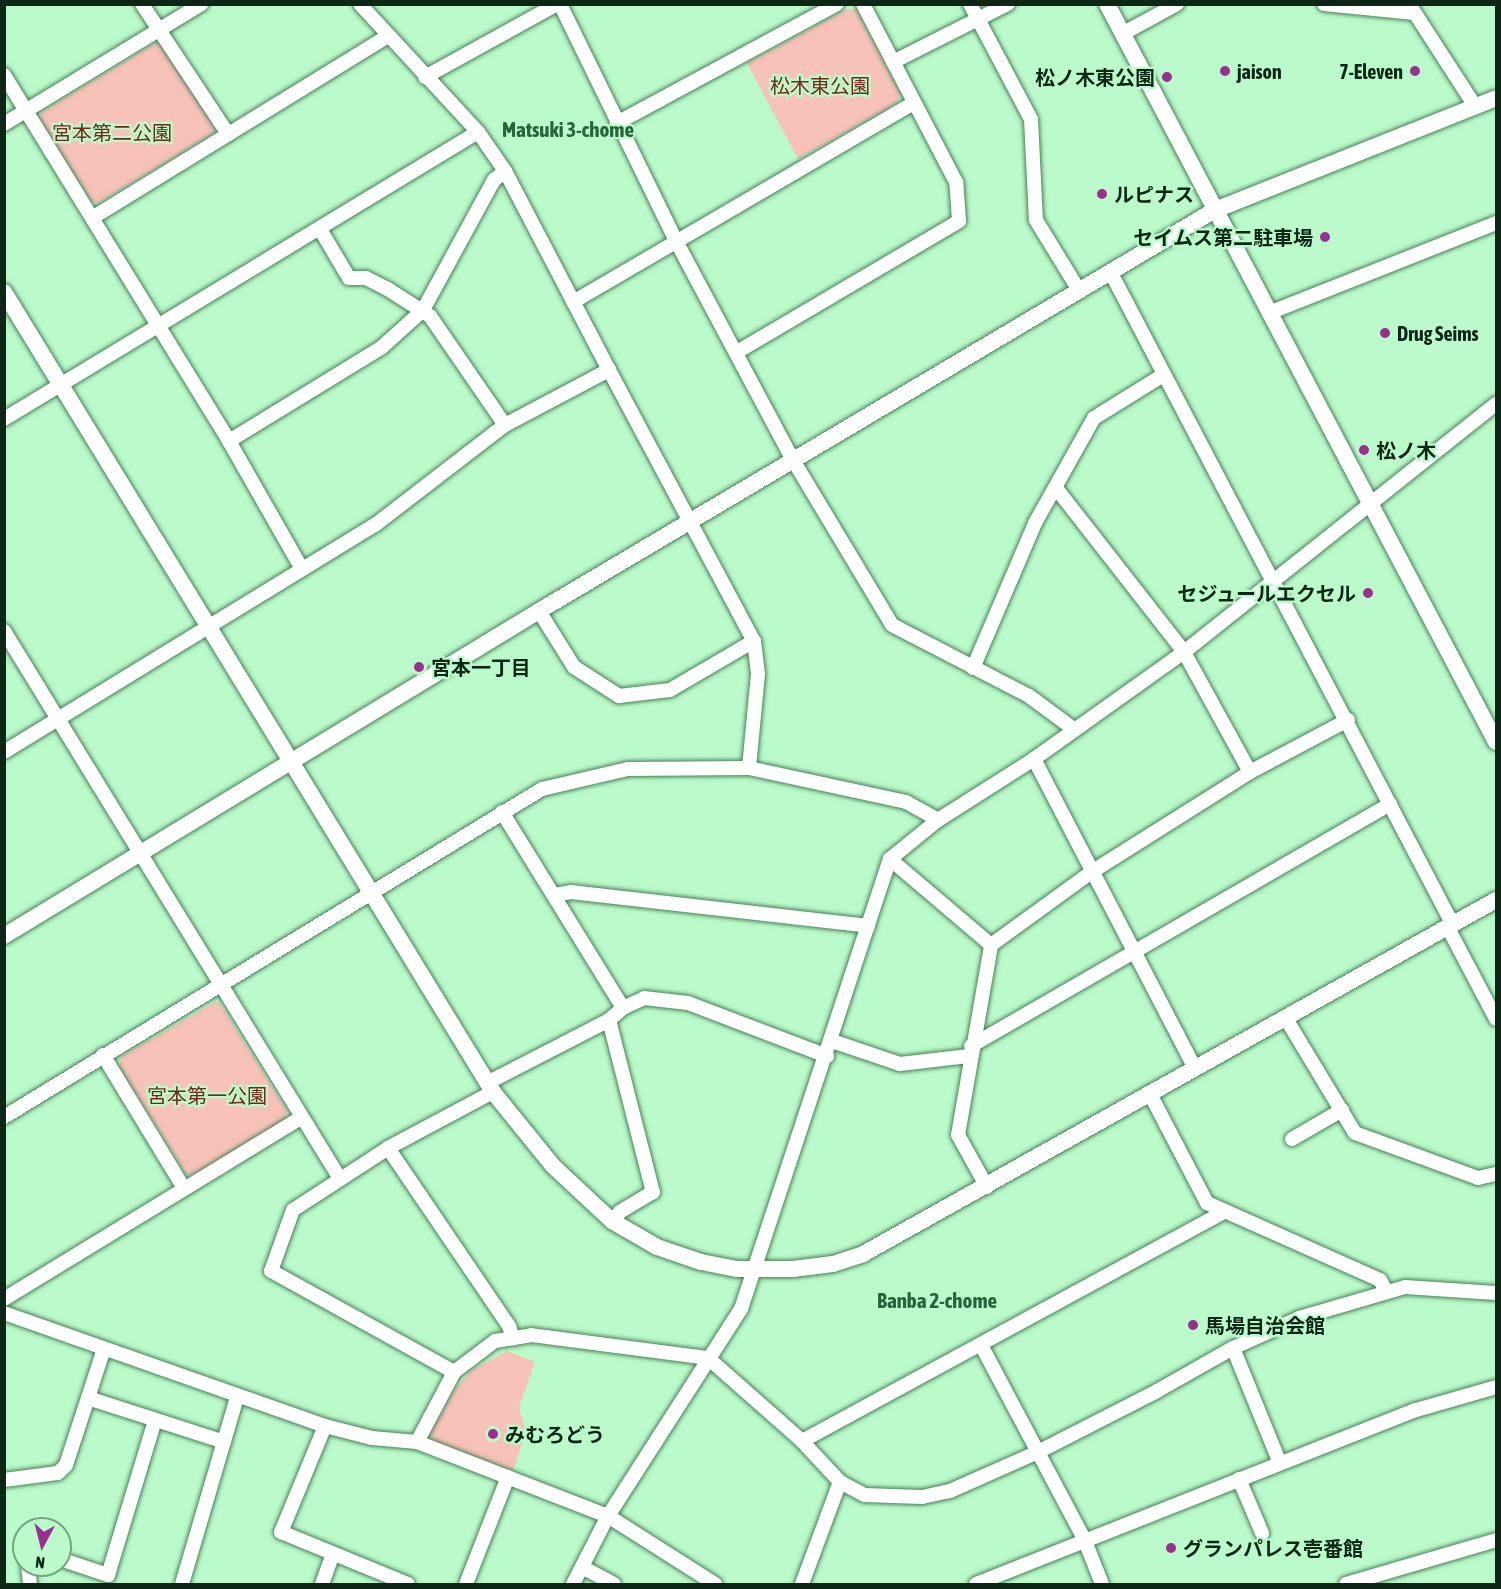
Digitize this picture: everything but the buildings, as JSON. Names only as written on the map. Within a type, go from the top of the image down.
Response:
[{"type":"street","points":[[142,4],[228,134]]},
{"type":"street","points":[[4,124],[201,4]]},
{"type":"street","points":[[360,4],[478,132],[505,171],[754,641],[758,674],[749,768]]},
{"type":"street","points":[[425,77],[558,4],[676,241],[794,460],[892,625],[1029,696],[1075,730]]},
{"type":"street","points":[[617,123],[837,4]]},
{"type":"street","points":[[737,352],[959,221],[956,182],[863,4]]},
{"type":"street","points":[[970,4],[1031,119],[1036,220],[1080,292]]},
{"type":"street","points":[[893,62],[1008,4]]},
{"type":"street","points":[[1107,4],[1497,742]]},
{"type":"street","points":[[1122,34],[1177,4]]},
{"type":"street","points":[[1324,4],[1411,9],[1475,106]]},
{"type":"street","points":[[92,218],[388,36]]},
{"type":"street","points":[[4,75],[230,441],[302,569]]},
{"type":"street","points":[[4,936],[539,611],[1215,210],[1497,98]]},
{"type":"street","points":[[573,302],[914,103]]},
{"type":"street","points":[[4,419],[478,132]]},
{"type":"street","points":[[230,441],[381,348],[423,310],[494,180],[505,171]]},
{"type":"street","points":[[1269,313],[1497,223]]},
{"type":"street","points":[[320,229],[349,278],[366,278],[423,310],[505,425]]},
{"type":"street","points":[[1111,273],[1163,375],[1348,720],[1497,1019]]},
{"type":"street","points":[[4,292],[370,895],[490,1087],[553,1166],[612,1221],[657,1247],[701,1263],[754,1269],[833,1264],[863,1254],[987,1187],[1450,924],[1497,900]]},
{"type":"street","points":[[4,752],[375,525],[505,425],[609,370]]},
{"type":"street","points":[[973,668],[1035,523],[1094,418],[1163,375]]},
{"type":"street","points":[[573,1584],[608,1516],[671,1422],[708,1358],[741,1309],[832,1041],[890,859],[938,820],[1034,759],[1184,652],[1494,412]]},
{"type":"street","points":[[1056,488],[1184,652],[1250,772]]},
{"type":"street","points":[[539,611],[574,667],[619,696],[670,690],[754,641]]},
{"type":"street","points":[[4,632],[300,1118],[339,1177]]},
{"type":"street","points":[[987,1187],[957,1136],[970,1051],[991,945],[1093,871],[1250,772],[1348,720]]},
{"type":"street","points":[[1034,759],[1195,1068]]},
{"type":"street","points":[[4,1117],[542,789],[628,769],[749,768],[906,802],[938,820]]},
{"type":"street","points":[[832,1041],[900,1064],[970,1051],[1390,804]]},
{"type":"street","points":[[502,812],[623,1008]]},
{"type":"street","points":[[890,859],[991,945]]},
{"type":"street","points":[[554,895],[571,892],[868,926]]},
{"type":"street","points":[[454,1372],[271,1271],[293,1210],[339,1177],[490,1087],[609,1020],[623,1008],[644,998],[688,1003],[827,1056]]},
{"type":"street","points":[[1285,1017],[1355,1133],[1478,1178],[1497,1174]]},
{"type":"street","points":[[609,1020],[653,1192],[620,1212],[612,1221]]},
{"type":"street","points":[[103,1055],[184,1188]]},
{"type":"street","points":[[1150,1094],[1208,1203],[1223,1212],[1380,1280],[1386,1291]]},
{"type":"street","points":[[1292,1139],[1342,1110]]},
{"type":"street","points":[[4,1299],[300,1118]]},
{"type":"street","points":[[388,1148],[509,1326],[513,1338]]},
{"type":"street","points":[[802,1441],[1223,1212]]},
{"type":"street","points":[[417,1442],[454,1372],[495,1341],[531,1335],[708,1358],[802,1441],[840,1482],[864,1495],[922,1497],[950,1491],[1038,1452],[1158,1391],[1233,1348],[1299,1318],[1405,1287],[1497,1293]]},
{"type":"street","points":[[4,1313],[324,1426],[372,1438],[417,1442],[608,1516],[712,1584]]},
{"type":"street","points":[[981,1345],[1085,1541],[1102,1584]]},
{"type":"street","points":[[1233,1348],[1280,1463]]},
{"type":"street","points":[[4,1480],[58,1473],[66,1465],[104,1350]]},
{"type":"street","points":[[975,1584],[1416,1410],[1497,1387]]},
{"type":"street","points":[[182,1584],[237,1397]]},
{"type":"street","points":[[88,1398],[224,1442]]},
{"type":"street","points":[[72,1563],[108,1575],[155,1419]]},
{"type":"street","points":[[324,1426],[281,1532],[408,1584]]},
{"type":"street","points":[[466,1584],[508,1477]]},
{"type":"street","points":[[1239,1479],[1262,1533]]},
{"type":"street","points":[[802,1584],[840,1482]]},
{"type":"street","points":[[1346,1584],[1497,1540]]},
{"type":"street","points":[[322,1584],[333,1554]]},
{"type":"street","points":[[582,1567],[614,1584]]},
{"type":"green space","name":"松木東公園","points":[[847,9],[856,9],[900,93],[897,103],[798,159],[747,63]]},
{"type":"green space","name":"宮本第二公園","points":[[157,42],[163,43],[214,128],[212,134],[98,203],[91,201],[40,120],[42,112]]},
{"type":"green space","name":"宮本第一公園","points":[[215,1002],[220,1003],[287,1111],[285,1120],[194,1175],[186,1174],[119,1066],[122,1056]]},
{"type":"green space","points":[[507,1351],[535,1362],[519,1407],[526,1432],[513,1471],[434,1442],[430,1433],[455,1389],[472,1370]]},
{"type":"place","name":"jaison","points":[[1225,71]]},
{"type":"place","name":"7-Eleven","points":[[1415,71]]},
{"type":"place","name":"松ノ木東公園","points":[[1167,77]]},
{"type":"place","name":"ルピナス","points":[[1102,194]]},
{"type":"place","name":"セイムス第二駐車場","points":[[1325,237]]},
{"type":"place","name":"Drug Seims","points":[[1385,333]]},
{"type":"place","name":"松ノ木","points":[[1364,450]]},
{"type":"place","name":"セジュールエクセル","points":[[1368,593]]},
{"type":"place","name":"宮本一丁目","points":[[419,667]]},
{"type":"place","name":"馬場自治会館","points":[[1193,1325]]},
{"type":"place","name":"みむろどう","points":[[493,1434]]},
{"type":"place","name":"グランパレス壱番館","points":[[1171,1548]]},
{"type":"district","name":"Matsuki 3-chome","points":[[568,129]]},
{"type":"district","name":"Banba 2-chome","points":[[937,1300]]}]
